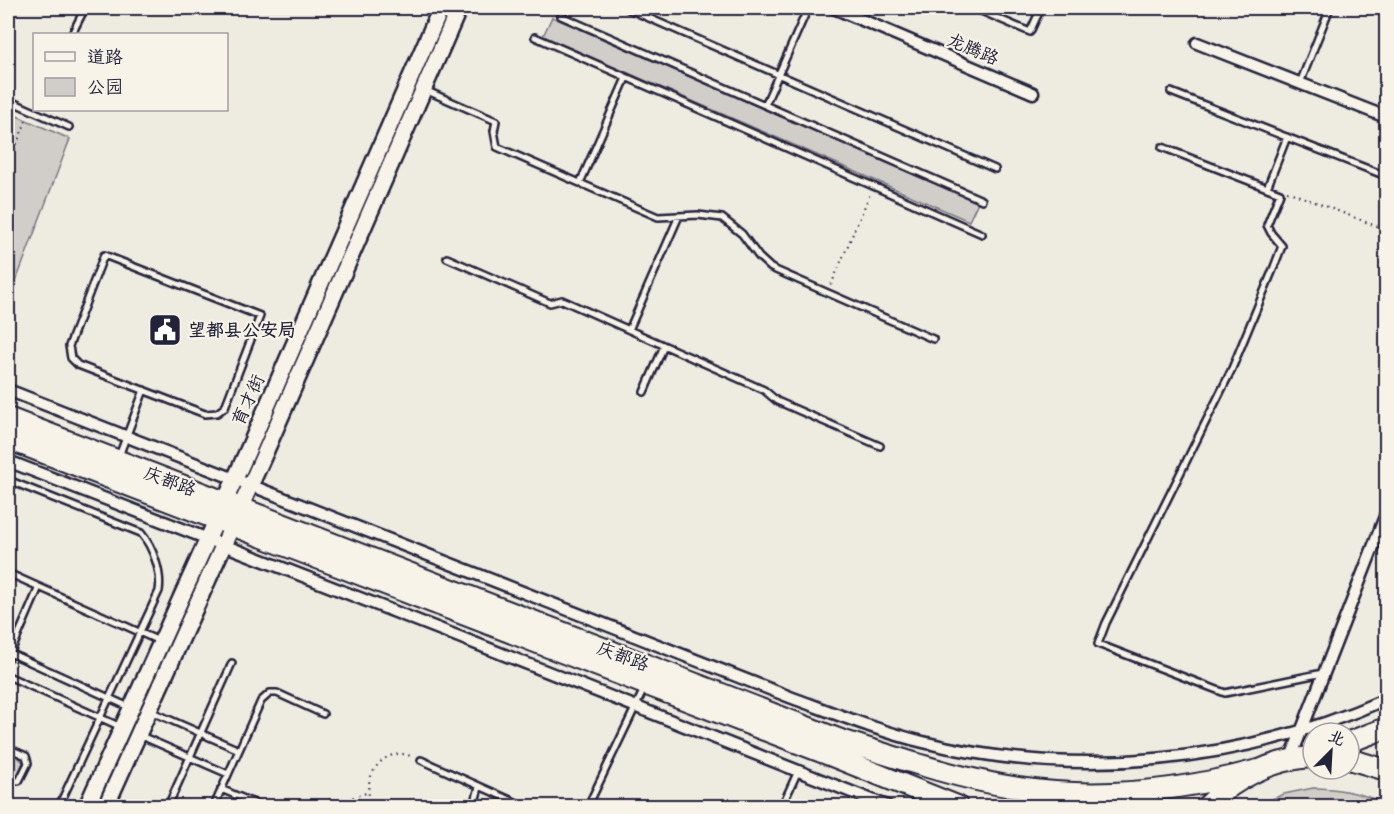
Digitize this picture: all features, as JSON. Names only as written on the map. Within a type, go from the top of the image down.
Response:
[{"type":"highway","name":"庆都路","points":[[8,418],[838,739],[959,776],[1020,787],[1077,793],[1176,788],[1258,770]]},
{"type":"highway","name":"庆都路","points":[[8,439],[907,785],[957,807]]},
{"type":"highway","points":[[1361,737],[1386,728]]},
{"type":"highway","points":[[1207,807],[1228,788],[1258,770],[1301,759]]},
{"type":"highway","points":[[1361,763],[1386,770]]},
{"type":"street","name":"育才街","points":[[87,807],[208,538],[224,523],[232,505],[235,478],[441,8]]},
{"type":"street","name":"育才街","points":[[232,505],[251,485],[459,8]]},
{"type":"street","name":"龙腾路","points":[[834,8],[1033,93]]},
{"type":"street","points":[[1197,43],[1386,117]]},
{"type":"street","points":[[8,390],[790,697],[924,743],[1023,759],[1082,762],[1129,761],[1193,755],[1301,731]]},
{"type":"street","points":[[8,461],[636,706],[887,807]]},
{"type":"street","points":[[1305,721],[1386,514]]},
{"type":"street","name":"育才街","points":[[106,807],[224,545],[224,523]]},
{"type":"street","points":[[1332,721],[1386,699]]},
{"type":"lane","points":[[72,33],[85,8]]},
{"type":"lane","points":[[626,8],[995,169]]},
{"type":"lane","points":[[765,105],[808,8]]},
{"type":"lane","points":[[974,8],[1030,32],[1041,8]]},
{"type":"lane","points":[[1300,83],[1330,8]]},
{"type":"lane","points":[[1373,8],[1386,13]]},
{"type":"lane","points":[[561,16],[982,200]]},
{"type":"lane","points":[[535,38],[982,234]]},
{"type":"lane","points":[[580,183],[626,78]]},
{"type":"lane","points":[[424,90],[496,121],[494,131],[497,147],[658,217],[711,215],[722,218],[742,234],[759,257],[771,267],[933,339]]},
{"type":"lane","points":[[1171,92],[1386,176]]},
{"type":"lane","points":[[8,100],[33,110]]},
{"type":"lane","points":[[35,111],[69,127]]},
{"type":"lane","points":[[1268,188],[1287,137]]},
{"type":"lane","points":[[1162,147],[1280,193],[1267,225],[1282,246],[1231,371],[1106,623],[1098,644],[1225,693],[1324,672]]},
{"type":"lane","points":[[629,330],[680,216]]},
{"type":"lane","points":[[104,255],[260,316],[225,407],[217,413],[205,414],[144,390],[78,365],[71,358],[69,346],[104,255]]},
{"type":"lane","points":[[447,258],[550,303],[562,300],[764,390],[777,401],[880,446]]},
{"type":"lane","points":[[644,392],[664,346]]},
{"type":"lane","points":[[117,460],[144,390]]},
{"type":"lane","points":[[8,480],[141,533],[147,540],[161,578],[159,591],[59,807]]},
{"type":"lane","points":[[8,573],[161,642]]},
{"type":"lane","points":[[39,587],[9,656],[131,708]]},
{"type":"lane","points":[[168,807],[232,663]]},
{"type":"lane","points":[[8,676],[122,727]]},
{"type":"lane","points":[[588,807],[646,685]]},
{"type":"lane","points":[[214,807],[261,700],[270,693],[278,693],[324,714]]},
{"type":"lane","points":[[149,711],[239,750]]},
{"type":"lane","points":[[139,734],[228,774]]},
{"type":"lane","points":[[8,748],[26,756],[28,760],[19,782],[8,781]]},
{"type":"lane","points":[[421,760],[524,807]]},
{"type":"lane","points":[[782,807],[798,771]]},
{"type":"lane","points":[[474,807],[479,786]]},
{"type":"lane","points":[[221,789],[261,807]]},
{"type":"path","points":[[8,167],[35,111]]},
{"type":"path","points":[[828,293],[874,186]]},
{"type":"path","points":[[1280,193],[1284,190],[1386,230]]},
{"type":"path","points":[[373,807],[368,792],[370,775],[380,762],[395,754],[409,755],[421,760]]},
{"type":"path","points":[[342,803],[368,792]]},
{"type":"path","points":[[312,807],[329,799],[342,803],[345,807]]},
{"type":"green space","points":[[552,17],[978,202],[969,221],[543,36]]},
{"type":"green space","points":[[8,112],[70,139],[8,302]]},
{"type":"green space","points":[[8,752],[23,762],[18,775],[13,778],[8,777]]},
{"type":"green space","points":[[1313,788],[1351,792],[1377,800],[1386,806],[1255,806],[1284,794]]},
{"type":"place","name":"望都县公安局","points":[[165,330]]}]
